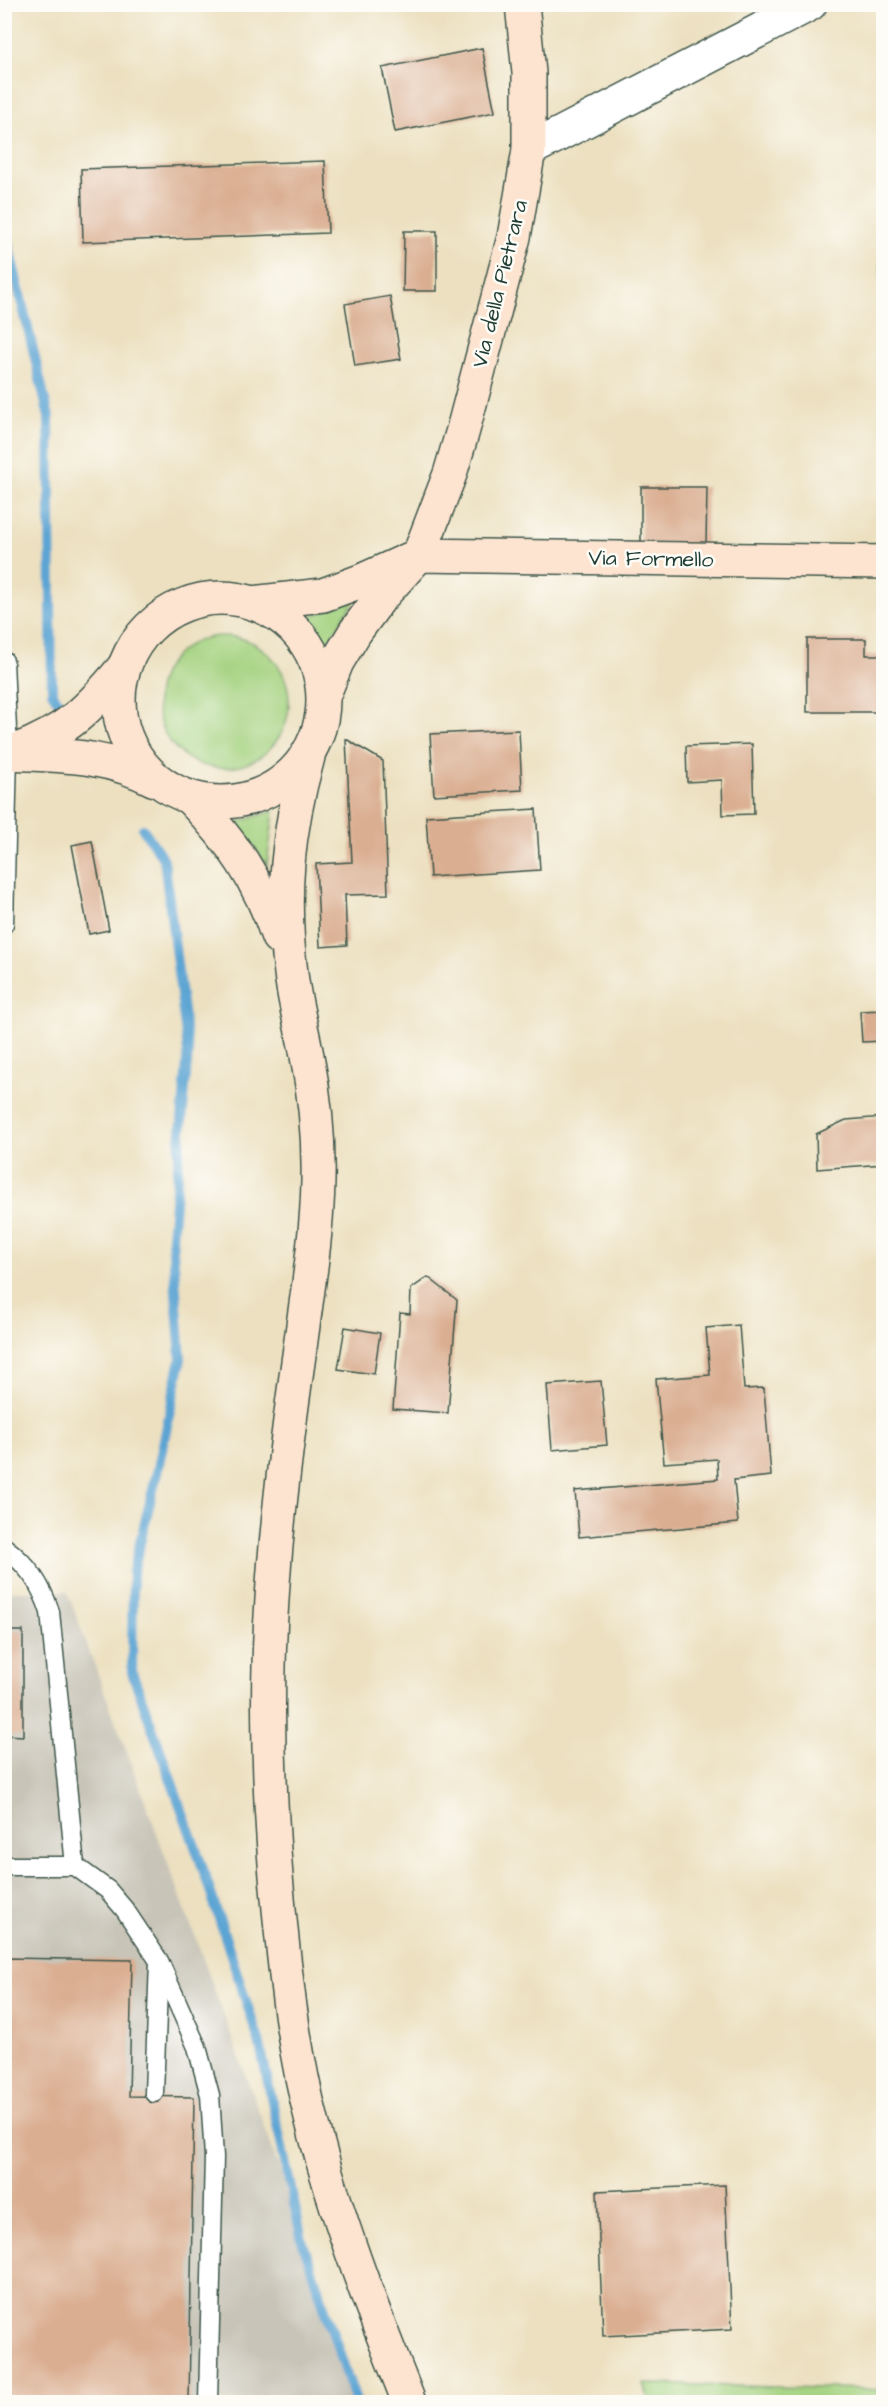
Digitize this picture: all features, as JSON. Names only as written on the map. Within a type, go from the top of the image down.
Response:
[{"type":"street","name":"Via della Pietrara","points":[[324,694],[337,662],[356,632],[380,598],[418,555],[450,474],[463,430],[514,237],[529,150],[529,73],[522,4]]},
{"type":"street","points":[[529,150],[810,4]]},
{"type":"street","points":[[252,603],[323,595],[361,581],[418,555]]},
{"type":"street","name":"Via Formello","points":[[418,555],[884,562]]},
{"type":"street","points":[[6,753],[42,741],[67,726],[94,703],[124,666],[141,637],[158,620],[180,607],[203,600],[228,598],[252,603],[274,613],[294,628],[310,647],[320,670],[324,694],[321,727],[308,757],[295,805],[289,842],[285,901],[291,975],[312,1088],[318,1177],[311,1267],[281,1495],[272,1602],[270,1729],[274,1855],[288,2000],[294,2042],[312,2121],[343,2226],[409,2403]]},
{"type":"street","points":[[124,666],[118,698],[123,731],[138,760],[161,784]]},
{"type":"street","points":[[6,753],[104,760],[135,770],[191,799],[219,827],[248,867],[267,905],[291,975]]},
{"type":"street","points":[[191,799],[224,803],[256,797],[285,781],[308,757]]},
{"type":"lane","points":[[4,661],[6,753],[4,924]]},
{"type":"lane","points":[[4,1547],[23,1562],[33,1574],[41,1587],[50,1612],[75,1866]]},
{"type":"lane","points":[[4,1866],[75,1866],[94,1878],[114,1897],[159,1961],[197,2046],[210,2095],[214,2184],[208,2403]]},
{"type":"lane","points":[[154,2092],[159,1961]]},
{"type":"shaded area","points":[[5,1591],[67,1591],[322,2285],[362,2402],[5,2402]]},
{"type":"green space","points":[[884,238],[883,324],[880,239]]},
{"type":"green space","points":[[356,599],[326,644],[306,618]]},
{"type":"green space","points":[[223,636],[248,641],[269,656],[284,677],[289,702],[284,727],[269,748],[248,763],[223,768],[198,763],[177,748],[162,727],[157,702],[162,677],[177,656],[198,641]]},
{"type":"green space","points":[[274,811],[267,865],[238,822]]},
{"type":"green space","points":[[883,2373],[883,2402],[649,2402],[644,2384],[878,2389]]},
{"type":"building","points":[[482,48],[495,112],[395,132],[382,68]]},
{"type":"building","points":[[325,161],[328,233],[83,242],[81,169]]},
{"type":"building","points":[[404,231],[437,231],[437,291],[403,291]]},
{"type":"building","points":[[390,296],[401,359],[355,366],[345,304]]},
{"type":"building","points":[[641,487],[707,487],[706,545],[641,545]]},
{"type":"building","points":[[807,639],[866,639],[866,655],[884,655],[884,712],[807,712]]},
{"type":"building","points":[[519,730],[522,790],[434,795],[430,734]]},
{"type":"building","points":[[346,739],[383,761],[388,894],[345,895],[347,945],[320,947],[316,864],[352,862]]},
{"type":"building","points":[[752,744],[754,814],[723,815],[722,780],[687,782],[686,746]]},
{"type":"building","points":[[536,809],[540,870],[430,877],[426,816]]},
{"type":"building","points":[[92,841],[109,930],[89,934],[72,845]]},
{"type":"building","points":[[884,1010],[884,1041],[862,1042],[860,1011]]},
{"type":"building","points":[[884,1117],[884,1164],[817,1169],[816,1134],[846,1120]]},
{"type":"building","points":[[428,1277],[457,1300],[448,1413],[393,1409],[400,1313],[410,1314],[411,1289]]},
{"type":"building","points":[[739,1325],[744,1389],[764,1388],[771,1476],[734,1480],[738,1523],[579,1537],[575,1491],[718,1479],[717,1459],[664,1463],[656,1379],[710,1375],[706,1328]]},
{"type":"building","points":[[345,1327],[380,1333],[374,1374],[338,1369]]},
{"type":"building","points":[[601,1381],[607,1445],[552,1450],[547,1385]]},
{"type":"building","points":[[4,1631],[23,1631],[23,1736],[4,1735]]},
{"type":"building","points":[[4,1958],[132,1960],[129,2096],[194,2097],[189,2402],[4,2402]]},
{"type":"building","points":[[725,2185],[732,2329],[603,2336],[597,2191]]},
{"type":"waterway","points":[[4,227],[49,417],[52,692],[66,713]]},
{"type":"waterway","points":[[143,829],[164,860],[188,1051],[172,1238],[181,1359],[133,1572],[132,1672],[201,1863],[259,2041],[302,2240],[356,2402]]}]
